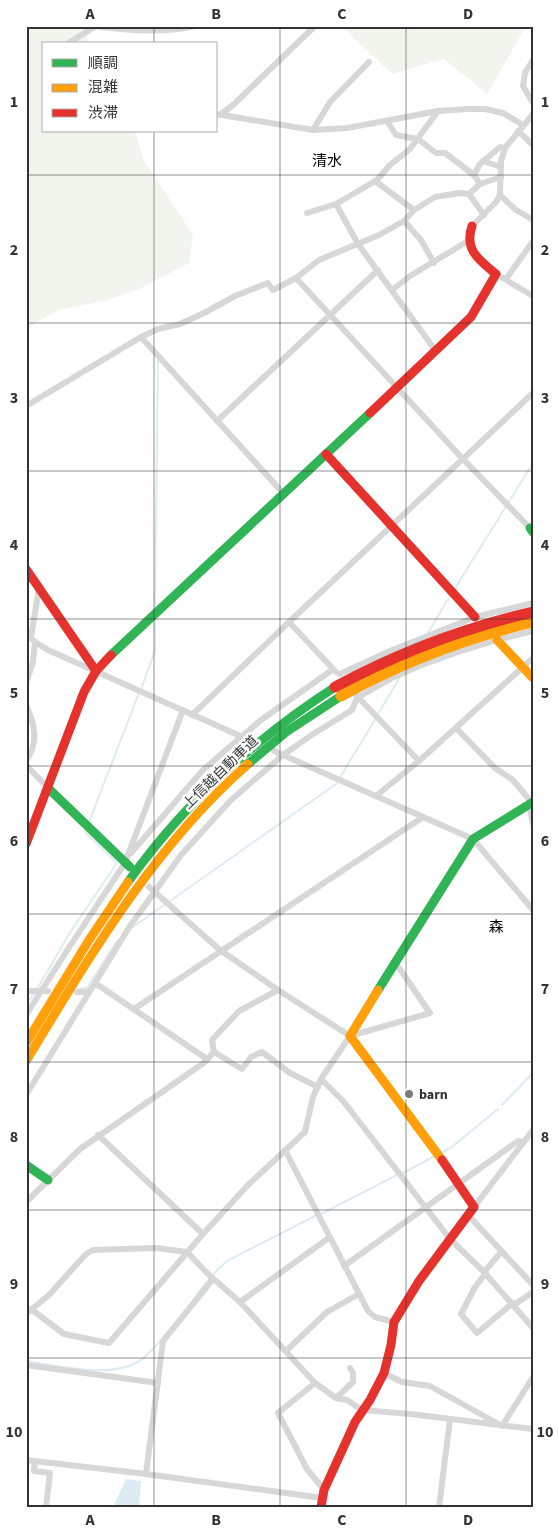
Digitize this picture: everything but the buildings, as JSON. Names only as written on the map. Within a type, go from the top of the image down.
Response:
[{"type":"main road","points":[[26,844],[84,692],[96,672],[108,658],[471,316],[501,276],[480,261],[470,248],[468,241],[472,226]]},
{"type":"main road","points":[[326,454],[476,617]]},
{"type":"main road","points":[[26,569],[96,672]]},
{"type":"main road","name":"上信越自動車道","points":[[26,1061],[82,969],[119,913],[177,836],[220,790],[263,751],[338,692],[378,664],[426,643],[477,625],[533,612]]},
{"type":"main road","name":"上信越自動車道","points":[[26,1042],[110,909],[144,862],[183,814],[218,777],[261,739],[297,712],[338,692],[427,654],[480,635],[533,622]]},
{"type":"main road","points":[[497,640],[533,678]]},
{"type":"main road","points":[[48,788],[128,861]]},
{"type":"main road","points":[[323,1501],[362,1410],[370,1400],[384,1373],[394,1322],[419,1281],[471,1211],[459,1184],[350,1036],[473,839],[531,803]]},
{"type":"main road","points":[[26,1165],[48,1180]]},
{"type":"street","points":[[70,42],[96,26],[117,29],[174,31],[195,26]]},
{"type":"street","points":[[218,114],[240,98],[315,26]]},
{"type":"street","points":[[533,60],[525,73],[523,86],[533,103]]},
{"type":"street","points":[[313,130],[330,102],[369,62]]},
{"type":"street","points":[[218,114],[313,130],[347,128],[468,108],[503,113],[523,125]]},
{"type":"street","points":[[307,213],[336,204],[375,181],[410,149],[438,112]]},
{"type":"street","points":[[472,226],[496,202],[500,195],[501,167],[505,148],[533,114]]},
{"type":"street","points":[[387,121],[396,135],[418,139],[436,153],[445,153],[474,175],[480,184]]},
{"type":"street","points":[[518,131],[533,145]]},
{"type":"street","points":[[474,175],[483,161],[500,147],[505,148]]},
{"type":"street","points":[[483,161],[501,167]]},
{"type":"street","points":[[469,194],[480,184],[501,177]]},
{"type":"street","points":[[375,181],[414,210]]},
{"type":"street","points":[[26,406],[141,337],[158,329],[180,324],[235,296],[268,283],[273,290],[296,278],[319,260],[358,244],[404,221],[414,210],[435,197],[460,193],[469,194],[484,215]]},
{"type":"street","points":[[500,195],[516,210],[533,220]]},
{"type":"street","points":[[336,204],[358,244],[435,350]]},
{"type":"street","points":[[404,221],[421,240],[434,263]]},
{"type":"street","points":[[392,290],[410,276],[468,241]]},
{"type":"street","points":[[533,241],[501,276],[533,296]]},
{"type":"street","points":[[218,421],[378,270]]},
{"type":"street","points":[[296,278],[462,458],[532,529]]},
{"type":"street","points":[[141,337],[284,494]]},
{"type":"street","points":[[192,715],[533,393]]},
{"type":"street","points":[[26,683],[33,662],[31,637],[39,588]]},
{"type":"street","points":[[340,674],[390,651],[476,617],[533,602]]},
{"type":"street","points":[[289,622],[332,670],[340,674],[357,698],[419,762]]},
{"type":"street","points":[[26,1095],[152,889],[181,854],[232,800],[283,755],[352,710],[357,698],[392,678],[419,666],[497,640],[533,631]]},
{"type":"street","points":[[31,637],[96,672],[244,738]]},
{"type":"street","points":[[376,796],[419,762],[533,658]]},
{"type":"street","points":[[26,1015],[40,991],[128,861],[202,770],[244,738],[261,720],[332,670]]},
{"type":"street","points":[[26,705],[35,730],[34,746],[26,761]]},
{"type":"street","points":[[128,861],[131,847],[183,710]]},
{"type":"street","points":[[456,728],[495,768],[513,780],[531,803],[533,824]]},
{"type":"street","points":[[274,751],[473,839],[533,910]]},
{"type":"street","points":[[26,765],[48,788]]},
{"type":"street","points":[[134,1009],[220,950],[423,817]]},
{"type":"street","points":[[152,889],[220,950],[350,1036]]},
{"type":"street","points":[[395,962],[430,1013],[350,1036],[321,1079],[305,1132],[248,1185],[202,1234],[188,1252],[108,1343],[64,1334],[29,1312],[49,1294],[86,1254],[93,1250],[156,1248],[188,1252],[240,1302],[315,1383],[336,1398],[347,1400],[362,1410],[533,1429]]},
{"type":"street","points":[[95,982],[207,1059]]},
{"type":"street","points":[[278,990],[239,1011],[212,1040],[214,1052],[242,1069],[251,1057],[262,1052],[290,1073],[318,1087]]},
{"type":"street","points":[[26,991],[48,992]]},
{"type":"street","points":[[77,992],[89,992]]},
{"type":"street","points":[[26,1202],[71,1157],[98,1135],[207,1059],[214,1052]]},
{"type":"street","points":[[321,1079],[344,1102],[450,1239],[485,1273],[533,1328]]},
{"type":"street","points":[[533,1130],[471,1211],[502,1251],[533,1285]]},
{"type":"street","points":[[98,1135],[202,1234]]},
{"type":"street","points":[[344,1266],[518,1141],[524,1142]]},
{"type":"street","points":[[285,1150],[371,1315],[394,1322]]},
{"type":"street","points":[[240,1302],[330,1237]]},
{"type":"street","points":[[502,1251],[475,1287],[461,1314],[477,1332],[513,1304],[533,1292]]},
{"type":"street","points":[[146,1474],[163,1341],[213,1278]]},
{"type":"street","points":[[286,1351],[327,1312],[359,1294]]},
{"type":"street","points":[[26,1364],[158,1383]]},
{"type":"street","points":[[336,1398],[353,1382],[353,1373],[350,1368]]},
{"type":"street","points":[[384,1373],[402,1382],[430,1386],[502,1426]]},
{"type":"street","points":[[502,1426],[533,1377]]},
{"type":"street","points":[[315,1383],[278,1413],[323,1501]]},
{"type":"street","points":[[439,1507],[450,1419]]},
{"type":"street","points":[[26,1460],[146,1474],[323,1501]]},
{"type":"street","points":[[35,1461],[34,1471],[50,1473],[46,1507]]},
{"type":"shaded area","points":[[26,26],[84,26],[88,42],[42,42],[42,132],[135,132],[143,159],[193,235],[189,263],[141,288],[104,301],[58,310],[35,323],[26,331]]},
{"type":"shaded area","points":[[341,26],[526,26],[487,94],[444,59],[392,74]]},
{"type":"shaded area","points":[[126,1479],[141,1481],[139,1507],[113,1507]]},
{"type":"waterway","points":[[155,609],[158,359]]},
{"type":"waterway","points":[[454,590],[533,463]]},
{"type":"waterway","points":[[428,633],[451,594]]},
{"type":"waterway","points":[[141,689],[155,651],[155,619]]},
{"type":"waterway","points":[[378,714],[400,677]]},
{"type":"waterway","points":[[89,822],[139,693]]},
{"type":"waterway","points":[[133,927],[336,784],[376,718]]},
{"type":"waterway","points":[[37,989],[71,931],[117,863],[85,832],[86,828]]},
{"type":"waterway","points":[[79,989],[87,988],[117,941]]},
{"type":"waterway","points":[[26,1003],[35,993]]},
{"type":"waterway","points":[[502,1105],[533,1073]]},
{"type":"waterway","points":[[441,1153],[452,1147],[498,1109]]},
{"type":"waterway","points":[[403,1173],[435,1156]]},
{"type":"waterway","points":[[321,1214],[397,1175]]},
{"type":"waterway","points":[[213,1274],[227,1261],[315,1216]]},
{"type":"waterway","points":[[195,1297],[209,1279]]},
{"type":"waterway","points":[[26,1361],[82,1370],[111,1370],[140,1361],[161,1340]]},
{"type":"traffic: fast","points":[[111,655],[370,413]]},
{"type":"traffic: fast","points":[[530,528],[533,532]]},
{"type":"traffic: fast","points":[[128,882],[173,825],[222,774],[276,729],[335,687]]},
{"type":"traffic: fast","points":[[248,764],[286,732],[341,696]]},
{"type":"traffic: fast","points":[[48,788],[130,867]]},
{"type":"traffic: fast","points":[[378,990],[473,839],[533,802]]},
{"type":"traffic: fast","points":[[26,1165],[48,1180]]},
{"type":"traffic: slow","points":[[341,696],[387,672],[434,652],[458,643],[533,622]]},
{"type":"traffic: slow","points":[[497,640],[533,678]]},
{"type":"traffic: slow","points":[[26,1061],[74,982],[153,866],[214,796],[248,764]]},
{"type":"traffic: slow","points":[[26,1043],[89,940],[128,882]]},
{"type":"traffic: slow","points":[[378,990],[350,1036],[442,1160]]},
{"type":"traffic: jam","points":[[370,413],[471,317],[496,274],[475,254],[470,242],[472,226]]},
{"type":"traffic: jam","points":[[326,454],[475,617]]},
{"type":"traffic: jam","points":[[26,569],[96,671]]},
{"type":"traffic: jam","points":[[335,687],[383,663],[431,643],[507,618],[533,612]]},
{"type":"traffic: jam","points":[[26,844],[84,692],[96,671],[111,655]]},
{"type":"traffic: jam","points":[[321,1507],[324,1490],[355,1422],[370,1400],[384,1373],[394,1322],[419,1281],[474,1207],[442,1160]]},
{"type":"place","name":"barn","points":[[409,1094]]},
{"type":"district","name":"清水","points":[[327,161]]},
{"type":"district","name":"森","points":[[496,927]]}]
